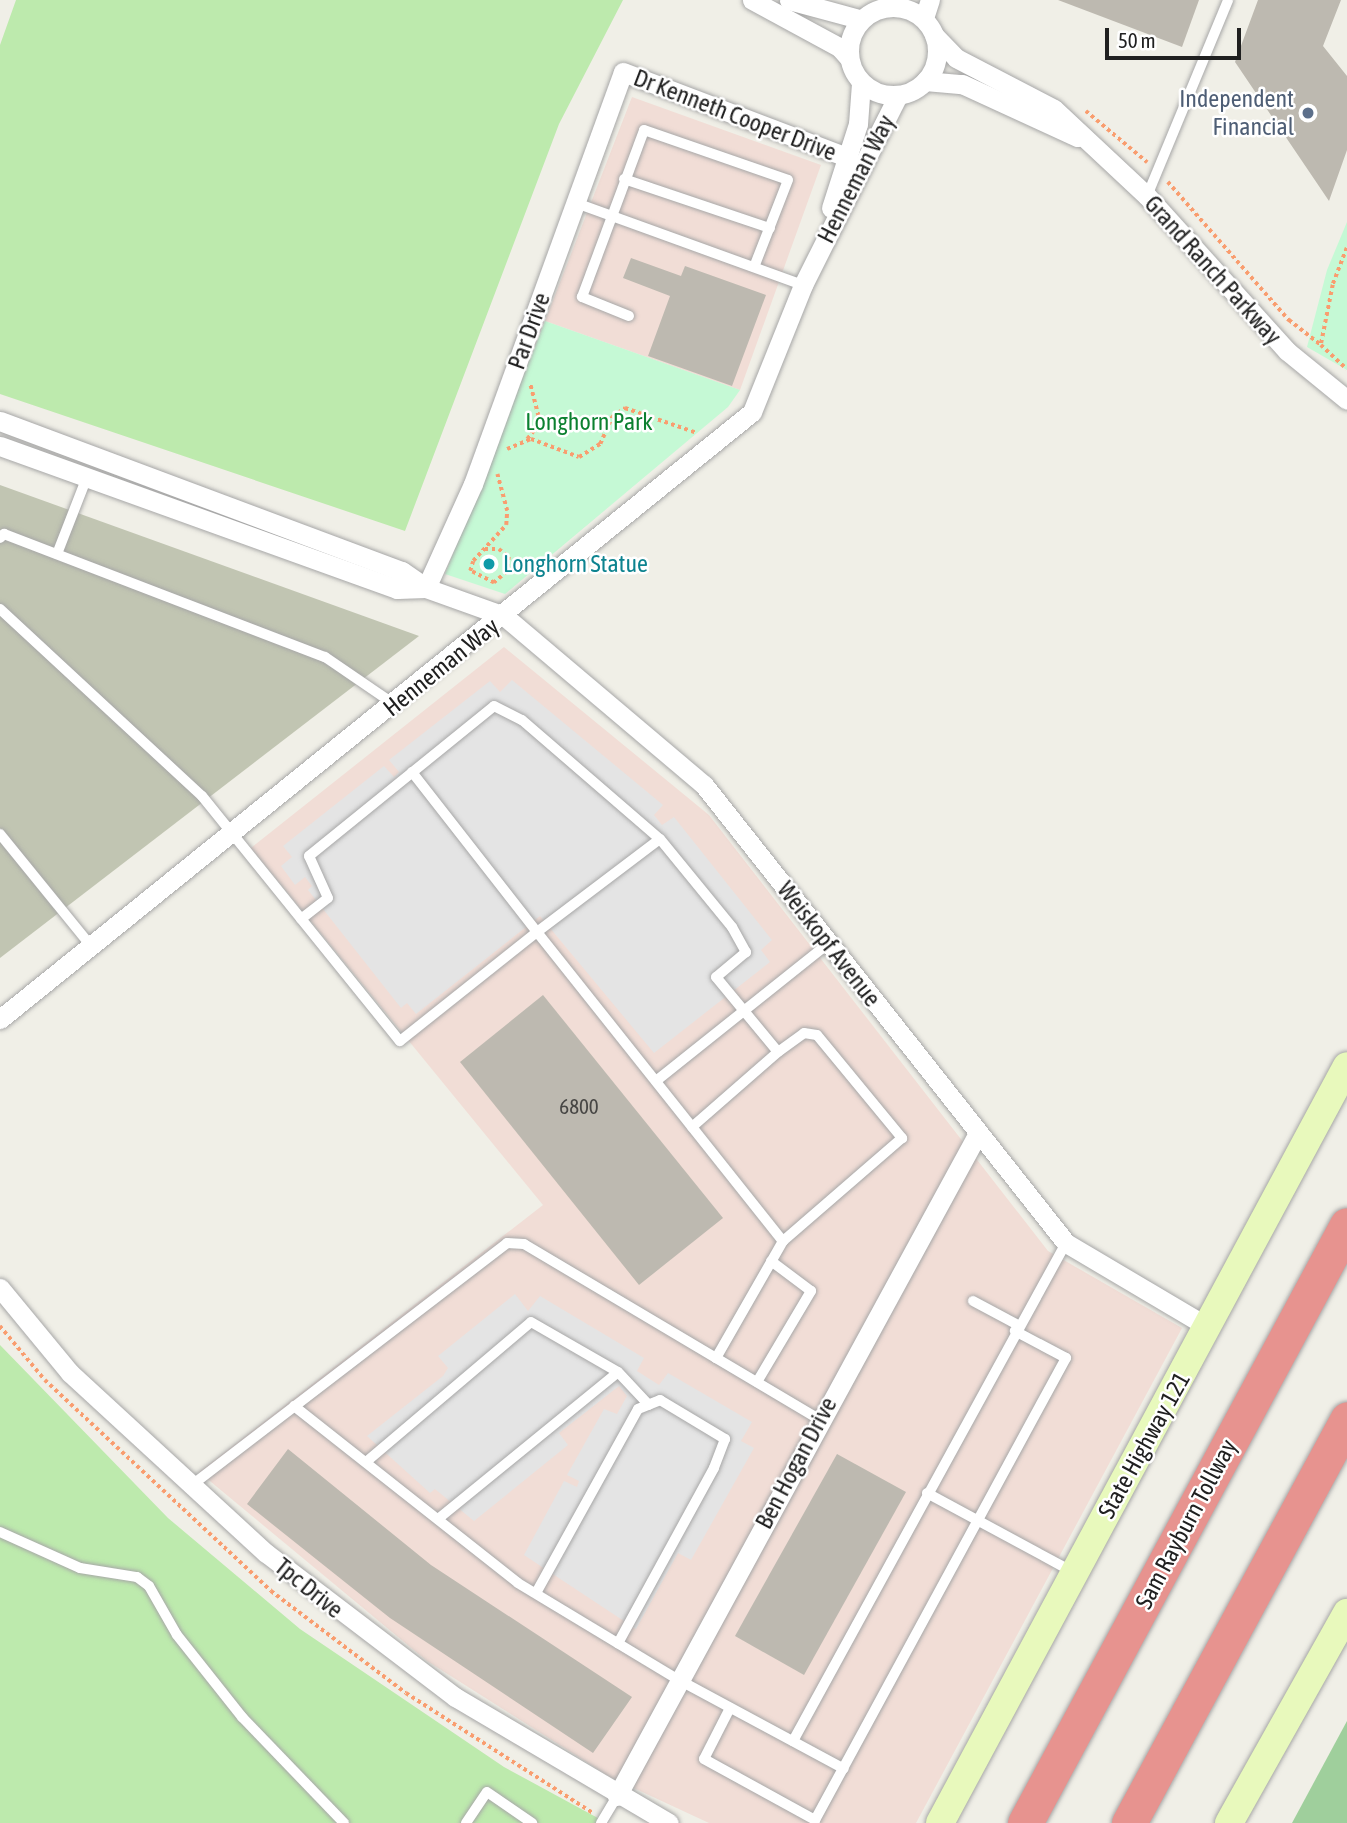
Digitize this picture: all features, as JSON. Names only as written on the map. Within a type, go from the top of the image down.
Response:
[{"type":"highway","name":"Sam Rayburn Tollway","points":[[1025,1823],[1347,1225]]},
{"type":"highway","points":[[1129,1823],[1347,1419]]},
{"type":"main road","name":"State Highway 121","points":[[940,1823],[1209,1328],[1347,1066]]},
{"type":"main road","points":[[1229,1823],[1347,1613]]},
{"type":"street","points":[[752,0],[839,47],[849,58],[861,83],[898,95],[925,81],[937,59],[929,18],[891,3],[859,19],[789,0]]},
{"type":"street","name":"Grand Ranch Parkway","points":[[929,18],[956,58],[1054,109],[1081,138],[1147,196],[1273,338],[1347,400]]},
{"type":"street","points":[[849,58],[859,19]]},
{"type":"street","name":"Dr Kenneth Cooper Drive","points":[[623,72],[847,157]]},
{"type":"street","name":"Par Drive","points":[[426,588],[473,484],[623,72]]},
{"type":"street","name":"Grand Ranch Parkway","points":[[925,81],[962,83],[1081,138]]},
{"type":"street","name":"Henneman Way","points":[[814,262],[847,157],[861,83]]},
{"type":"street","name":"Henneman Way","points":[[0,1019],[505,616],[752,412],[803,285],[898,95]]},
{"type":"street","points":[[0,421],[402,571],[426,588]]},
{"type":"street","points":[[0,446],[397,589],[426,588]]},
{"type":"street","name":"Weiskopf Avenue","points":[[426,588],[505,616],[704,785],[1066,1243],[1209,1328]]},
{"type":"street","name":"Ben Hogan Drive","points":[[617,1796],[819,1419],[978,1133]]},
{"type":"street","name":"Tpc Drive","points":[[0,1288],[70,1373],[192,1485],[357,1626],[455,1697],[617,1796],[669,1823]]},
{"type":"lane","points":[[1147,196],[1228,0]]},
{"type":"lane","points":[[629,316],[582,297],[643,130],[788,180],[754,267]]},
{"type":"lane","points":[[624,179],[770,228]]},
{"type":"lane","points":[[576,203],[803,285]]},
{"type":"lane","points":[[57,554],[87,477]]},
{"type":"lane","points":[[0,538],[4,534],[325,657],[394,704]]},
{"type":"lane","points":[[0,609],[202,796],[400,1041],[660,839]]},
{"type":"lane","points":[[301,919],[328,898],[309,856],[494,706],[522,720],[660,839],[733,927],[746,952],[716,977],[778,1052]]},
{"type":"lane","points":[[412,772],[783,1241]]},
{"type":"lane","points":[[0,834],[91,946]]},
{"type":"lane","points":[[656,1081],[829,943]]},
{"type":"lane","points":[[692,1127],[804,1032],[817,1035],[902,1138],[783,1241],[716,1358]]},
{"type":"lane","points":[[192,1485],[507,1243],[524,1244],[819,1419]]},
{"type":"lane","points":[[793,1741],[1016,1328],[1066,1243]]},
{"type":"lane","points":[[757,1382],[811,1291],[771,1261]]},
{"type":"lane","points":[[730,1707],[704,1759],[816,1820],[1066,1358],[973,1301]]},
{"type":"lane","points":[[366,1462],[531,1322],[618,1372],[649,1405]]},
{"type":"lane","points":[[438,1520],[618,1372]]},
{"type":"lane","points":[[536,1593],[638,1409],[660,1400],[725,1439],[715,1468],[618,1643]]},
{"type":"lane","points":[[294,1406],[438,1520],[536,1593],[679,1680],[844,1769]]},
{"type":"lane","points":[[927,1493],[1075,1573]]},
{"type":"lane","points":[[0,1532],[80,1567],[136,1577],[149,1586],[177,1635],[242,1717],[344,1823]]},
{"type":"lane","points":[[466,1823],[486,1792],[532,1823]]},
{"type":"lane","points":[[601,1823],[617,1796]]},
{"type":"path","points":[[1347,248],[1330,295],[1321,345],[1347,369]]},
{"type":"path","points":[[500,457],[525,440],[540,423],[525,371]]},
{"type":"path","points":[[525,440],[579,457],[600,444],[612,417],[625,408],[697,433]]},
{"type":"path","points":[[485,549],[499,549],[509,557],[507,572],[494,583],[470,571],[485,549],[506,525],[508,511],[495,470]]},
{"type":"shaded area","points":[[632,97],[821,165],[740,390],[545,321]]},
{"type":"shaded area","points":[[0,485],[419,636],[0,958]]},
{"type":"shaded area","points":[[504,647],[709,815],[1048,1251],[1182,1328],[916,1823],[709,1823],[610,1777],[427,1661],[199,1472],[543,1205],[251,848]]},
{"type":"shaded area","points":[[512,680],[663,805],[654,815],[662,825],[674,817],[772,940],[761,950],[770,962],[654,1053],[540,916],[416,1014],[407,1003],[401,1008],[308,890],[312,886],[305,877],[295,885],[281,866],[292,857],[283,846],[384,766],[394,777],[399,772],[389,760],[490,681],[500,692]]},
{"type":"shaded area","points":[[515,1294],[528,1311],[540,1296],[644,1358],[637,1371],[659,1385],[668,1373],[752,1422],[741,1441],[754,1448],[691,1560],[678,1553],[636,1629],[524,1555],[564,1481],[577,1487],[579,1481],[567,1475],[604,1409],[617,1414],[627,1396],[619,1386],[559,1433],[568,1445],[474,1521],[435,1489],[430,1493],[367,1436],[443,1376],[448,1368],[438,1356]]},
{"type":"green space","points":[[16,0],[623,0],[559,124],[405,531],[0,394],[0,45]]},
{"type":"green space","points":[[1347,222],[1347,370],[1307,347],[1327,270]]},
{"type":"green space","name":"Longhorn Park","points":[[545,321],[740,390],[728,407],[505,594],[445,574]]},
{"type":"green space","points":[[0,1345],[168,1518],[300,1629],[504,1767],[607,1823],[0,1823]]},
{"type":"green space","points":[[1347,1721],[1347,1823],[1292,1823]]},
{"type":"building","points":[[1058,0],[1199,0],[1182,47]]},
{"type":"building","name":"Independent Financial","points":[[1258,0],[1341,0],[1323,46],[1347,76],[1347,150],[1329,201],[1235,62]]},
{"type":"building","points":[[631,258],[681,276],[685,266],[766,295],[732,386],[648,356],[670,296],[623,278]]},
{"type":"building","points":[[543,995],[723,1218],[639,1285],[460,1062]]},
{"type":"building","points":[[288,1449],[431,1565],[632,1697],[593,1753],[390,1618],[247,1504]]},
{"type":"building","points":[[837,1454],[906,1492],[804,1675],[735,1636]]},
{"type":"place","name":"Independent Financial","points":[[1308,113]]},
{"type":"place","name":"Longhorn Statue","points":[[489,564]]}]
